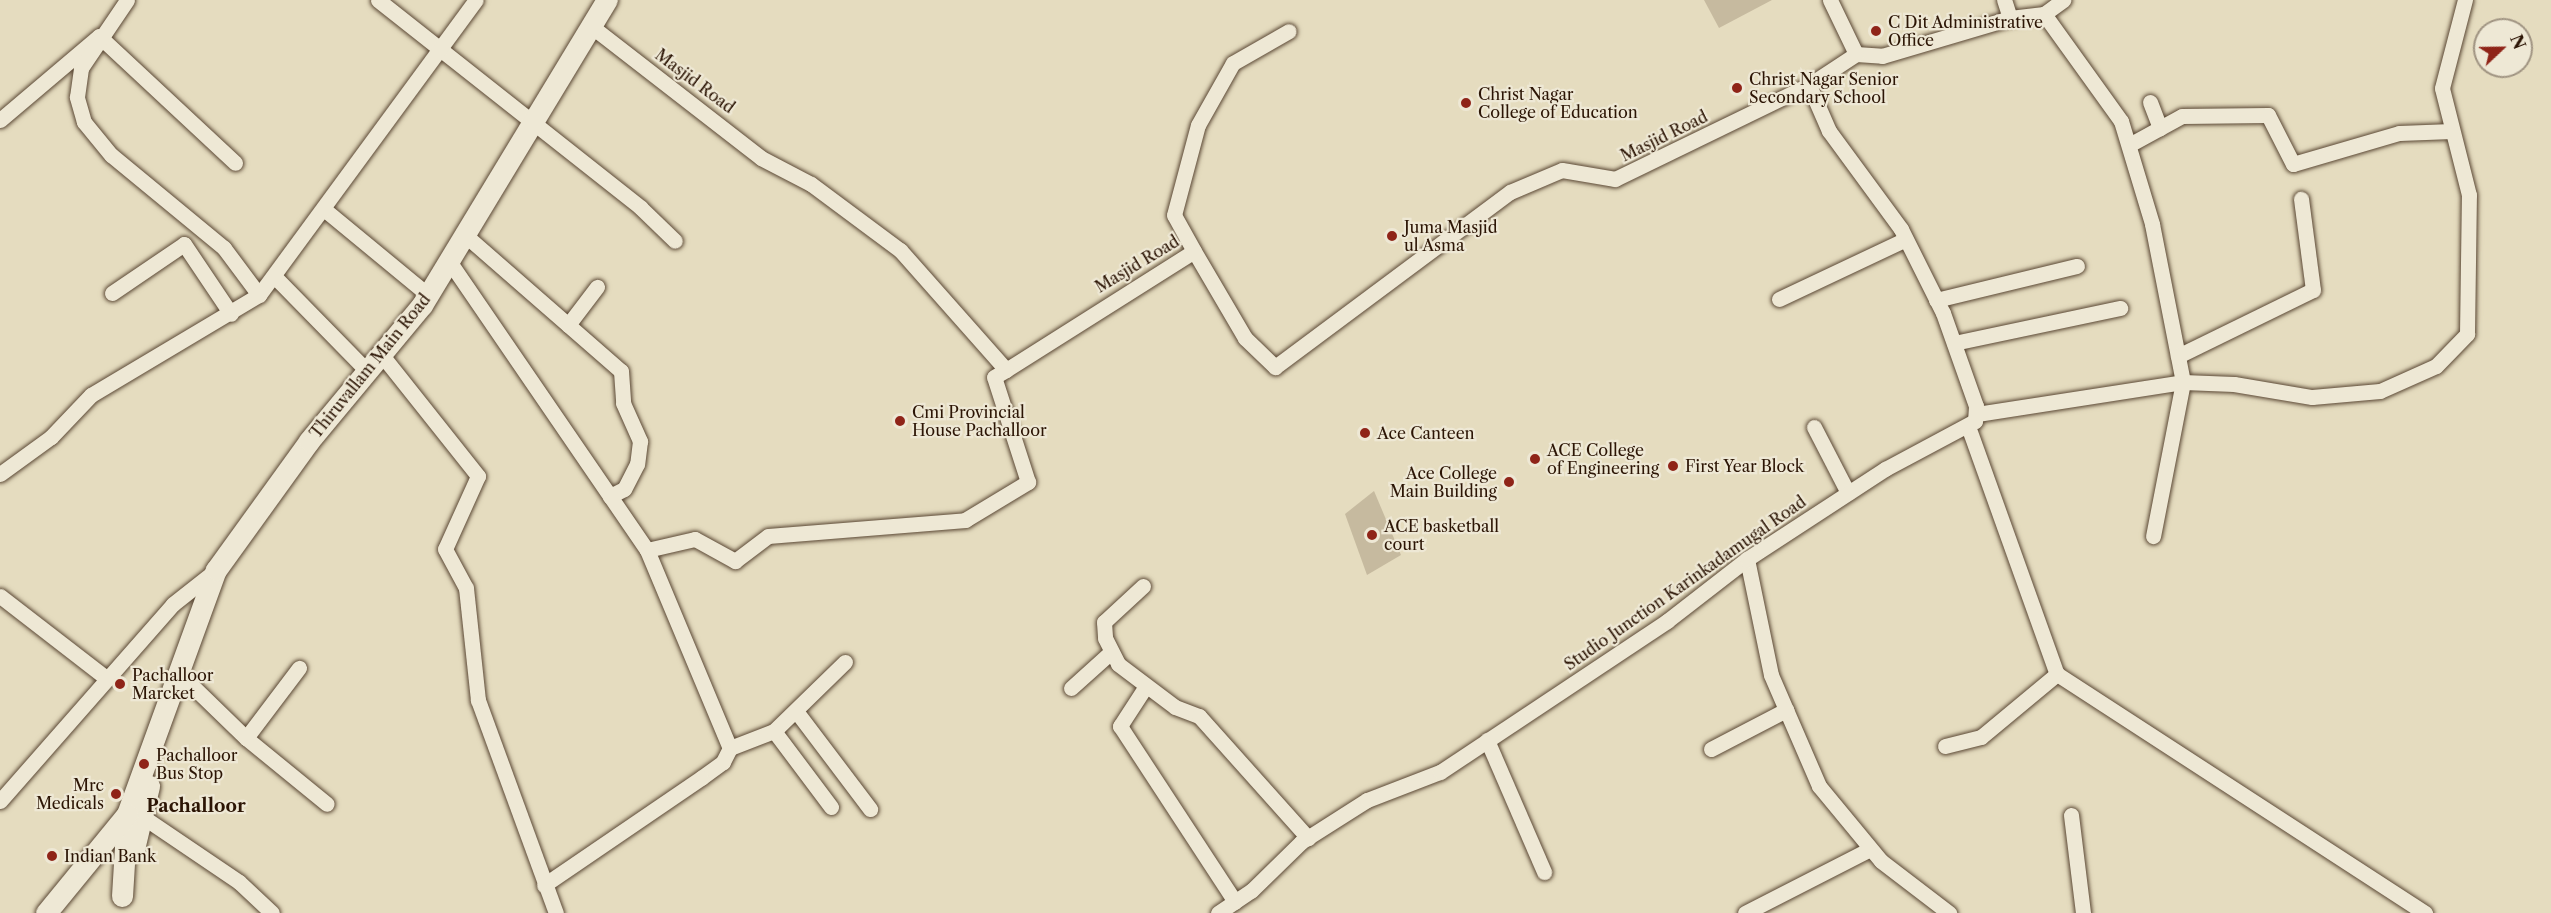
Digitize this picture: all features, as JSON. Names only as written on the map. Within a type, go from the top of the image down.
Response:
[{"type":"main road","name":"Thiruvallam Main Road","points":[[119,905],[135,815],[157,741],[216,570],[367,371],[428,295],[608,0]]},
{"type":"main road","points":[[46,913],[135,815]]},
{"type":"street","points":[[126,0],[99,36],[77,84],[84,122],[111,155],[224,248],[259,295]]},
{"type":"street","points":[[378,0],[532,126],[641,208],[675,241]]},
{"type":"street","points":[[0,474],[51,437],[91,395],[231,314],[259,295],[325,210],[476,0]]},
{"type":"street","points":[[1830,0],[1856,54]]},
{"type":"street","points":[[2004,0],[2010,18]]},
{"type":"street","points":[[2063,0],[2044,14],[2010,18],[1882,56],[1856,54],[1809,86],[1830,131],[1906,239],[1954,343],[1977,414],[2183,382],[2234,384],[2312,398],[2380,391],[2436,366],[2468,334],[2469,195],[2442,88],[2465,0]]},
{"type":"street","points":[[2044,14],[2121,121],[2152,224],[2183,382],[2153,536]]},
{"type":"street","name":"Masjid Road","points":[[591,26],[761,158],[811,184],[900,250],[1006,370],[1194,251],[1245,338],[1275,367],[1510,192],[1562,170],[1616,180],[1809,86]]},
{"type":"street","points":[[1194,251],[1174,215],[1198,125],[1233,63],[1289,31]]},
{"type":"street","points":[[2,114],[99,36]]},
{"type":"street","points":[[99,36],[235,163]]},
{"type":"street","points":[[2150,102],[2160,128]]},
{"type":"street","points":[[2129,145],[2182,116],[2268,115],[2293,164],[2399,133],[2452,131]]},
{"type":"street","points":[[2178,356],[2313,290],[2301,199]]},
{"type":"street","points":[[325,210],[428,295]]},
{"type":"street","points":[[465,235],[621,371],[623,403],[640,441],[637,464],[624,489],[610,496]]},
{"type":"street","points":[[1779,299],[1906,239]]},
{"type":"street","points":[[111,293],[184,244],[231,314]]},
{"type":"street","points":[[449,261],[647,550],[730,748]]},
{"type":"street","points":[[1936,300],[2077,266]]},
{"type":"street","points":[[274,276],[367,371]]},
{"type":"street","points":[[568,326],[597,286]]},
{"type":"street","points":[[1954,343],[2120,308]]},
{"type":"street","points":[[381,354],[478,476],[445,549],[466,588],[478,700],[556,913]]},
{"type":"street","points":[[647,550],[695,539],[735,561],[768,536],[965,520],[1028,482],[994,377],[1006,370]]},
{"type":"street","name":"Studio Junction Karinkadamugal Road","points":[[1218,913],[1235,902],[1308,838],[1367,800],[1440,772],[1667,621],[1747,559],[1848,493],[1968,426],[1977,414]]},
{"type":"street","points":[[1968,426],[2057,674],[2425,913]]},
{"type":"street","points":[[1814,427],[1848,493]]},
{"type":"street","points":[[1747,559],[1755,615],[1786,710],[1819,786],[1870,849],[1949,913]]},
{"type":"street","points":[[0,801],[173,604],[216,570]]},
{"type":"street","points":[[1143,586],[1106,617],[1111,652],[1126,673],[1199,716],[1308,838]]},
{"type":"street","points":[[0,596],[106,678]]},
{"type":"street","points":[[1071,688],[1111,652]]},
{"type":"street","points":[[544,885],[723,762],[730,748],[774,731],[845,662]]},
{"type":"street","points":[[246,738],[299,668]]},
{"type":"street","points":[[1945,746],[1981,738],[2057,674]]},
{"type":"street","points":[[181,675],[246,738],[327,804]]},
{"type":"street","points":[[1146,686],[1120,726],[1235,902]]},
{"type":"street","points":[[1711,749],[1786,710]]},
{"type":"street","points":[[796,711],[870,809]]},
{"type":"street","points":[[774,731],[831,807]]},
{"type":"street","points":[[1487,740],[1544,872]]},
{"type":"street","points":[[135,815],[239,882],[272,913]]},
{"type":"street","points":[[2071,815],[2083,913]]},
{"type":"street","points":[[1745,913],[1870,849]]},
{"type":"shaded area","points":[[1704,0],[1772,0],[1719,28]]},
{"type":"shaded area","name":"ACE basketball court","points":[[1374,491],[1401,555],[1367,575],[1345,514]]},
{"type":"place","name":"C Dit Administrative Office","points":[[1876,31]]},
{"type":"place","name":"Christ Nagar Senior Secondary School","points":[[1737,88]]},
{"type":"place","name":"Christ Nagar College of Education","points":[[1466,103]]},
{"type":"place","name":"Juma Masjid ul Asma","points":[[1392,236]]},
{"type":"place","name":"Cmi Provincial House Pachalloor","points":[[900,421]]},
{"type":"place","name":"Ace Canteen","points":[[1365,433]]},
{"type":"place","name":"ACE College of Engineering","points":[[1535,459]]},
{"type":"place","name":"First Year Block","points":[[1673,466]]},
{"type":"place","name":"Ace College Main Building","points":[[1509,482]]},
{"type":"place","name":"ACE basketball court","points":[[1372,535]]},
{"type":"place","name":"Pachalloor Marcket","points":[[120,684]]},
{"type":"place","name":"Pachalloor Bus Stop","points":[[144,764]]},
{"type":"place","name":"Mrc Medicals","points":[[116,794]]},
{"type":"place","name":"Indian Bank","points":[[52,856]]},
{"type":"district","name":"Pachalloor","points":[[196,806]]}]
